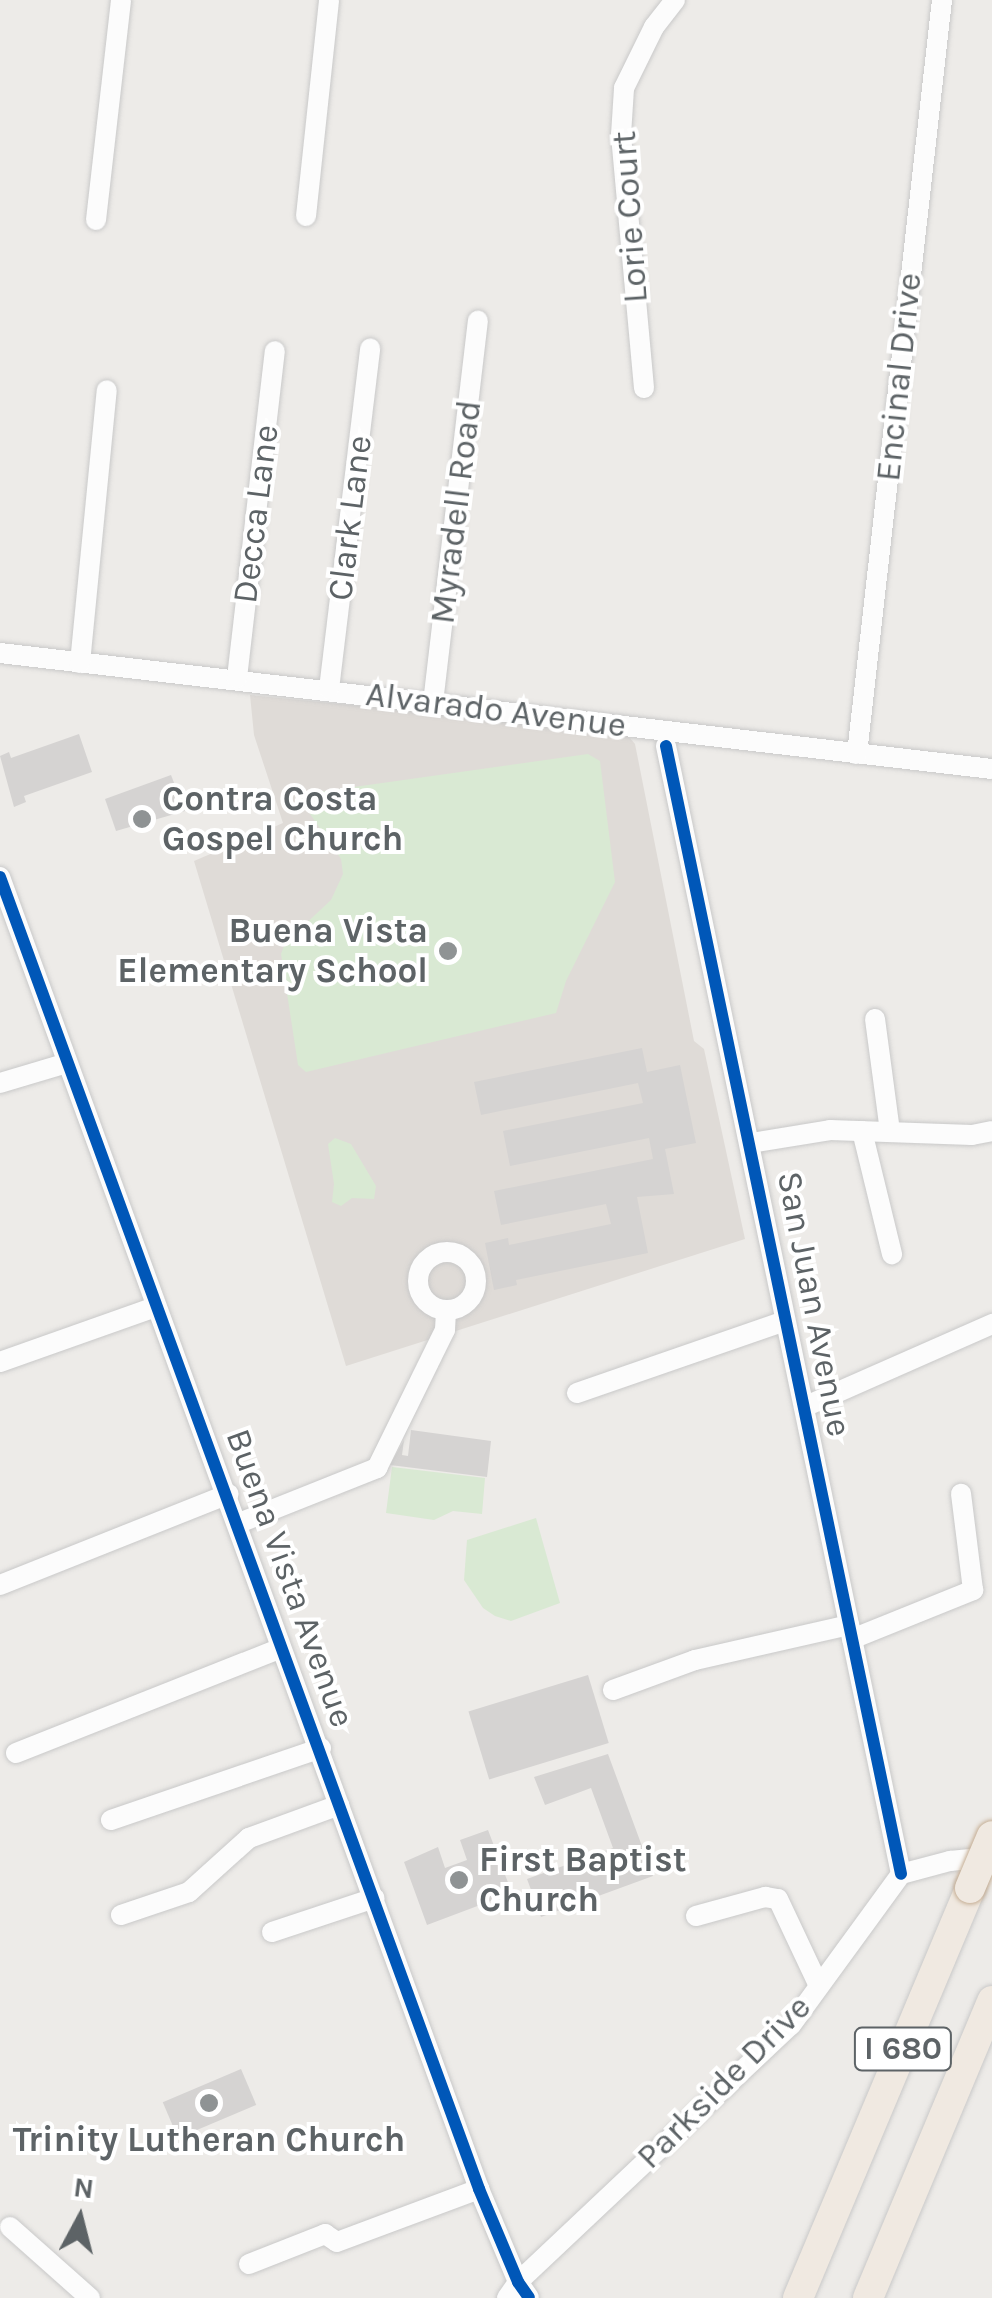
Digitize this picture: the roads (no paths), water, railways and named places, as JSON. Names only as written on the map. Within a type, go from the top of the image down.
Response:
[{"type":"highway","name":"I 680","points":[[798,2298],[992,1836]]},
{"type":"highway","name":"I 680","points":[[868,2298],[992,2000]]},
{"type":"highway","points":[[782,2298],[835,2210]]},
{"type":"street","points":[[96,220],[120,0]]},
{"type":"street","points":[[306,216],[329,0]]},
{"type":"street","name":"Lorie Court","points":[[644,388],[620,135],[624,88],[654,27],[674,0]]},
{"type":"street","name":"Encinal Drive","points":[[857,754],[942,0]]},
{"type":"street","name":"Myradell Road","points":[[433,703],[478,321]]},
{"type":"street","name":"Clark Lane","points":[[329,689],[370,348]]},
{"type":"street","name":"Decca Lane","points":[[238,678],[275,350]]},
{"type":"street","points":[[80,664],[108,390]]},
{"type":"street","name":"Alvarado Avenue","points":[[0,653],[992,768]]},
{"type":"street","name":"San Juan Avenue","points":[[666,746],[900,1874]]},
{"type":"street","name":"Buena Vista Avenue","points":[[0,877],[518,2292]]},
{"type":"street","points":[[875,1019],[890,1132]]},
{"type":"street","points":[[0,1083],[67,1063]]},
{"type":"street","points":[[751,1142],[830,1130],[972,1135],[992,1131]]},
{"type":"street","points":[[862,1131],[892,1254]]},
{"type":"street","points":[[0,1362],[155,1308]]},
{"type":"street","points":[[239,1522],[376,1468],[446,1330],[446,1310]]},
{"type":"street","points":[[578,1393],[784,1321]]},
{"type":"street","points":[[804,1407],[992,1324]]},
{"type":"street","points":[[0,1585],[229,1494]]},
{"type":"street","points":[[613,1690],[694,1660],[851,1632],[973,1590],[961,1494]]},
{"type":"street","points":[[16,1753],[281,1648]]},
{"type":"street","points":[[112,1820],[321,1748]]},
{"type":"street","points":[[121,1914],[189,1892],[250,1838],[339,1805]]},
{"type":"street","points":[[900,1874],[950,1861],[992,1857]]},
{"type":"street","name":"Parkside Drive","points":[[518,2292],[790,2025],[900,1874]]},
{"type":"street","points":[[272,1932],[375,1898]]},
{"type":"street","points":[[696,1916],[764,1898],[778,1899],[819,1986]]},
{"type":"street","points":[[249,2264],[325,2234],[337,2242],[480,2189]]},
{"type":"street","points":[[10,2227],[90,2298]]},
{"type":"place","name":"Contra Costa Gospel Church","points":[[142,819]]},
{"type":"place","name":"Buena Vista Elementary School","points":[[448,951]]},
{"type":"place","name":"First Baptist Church","points":[[459,1880]]},
{"type":"place","name":"Trinity Lutheran Church","points":[[209,2103]]}]
